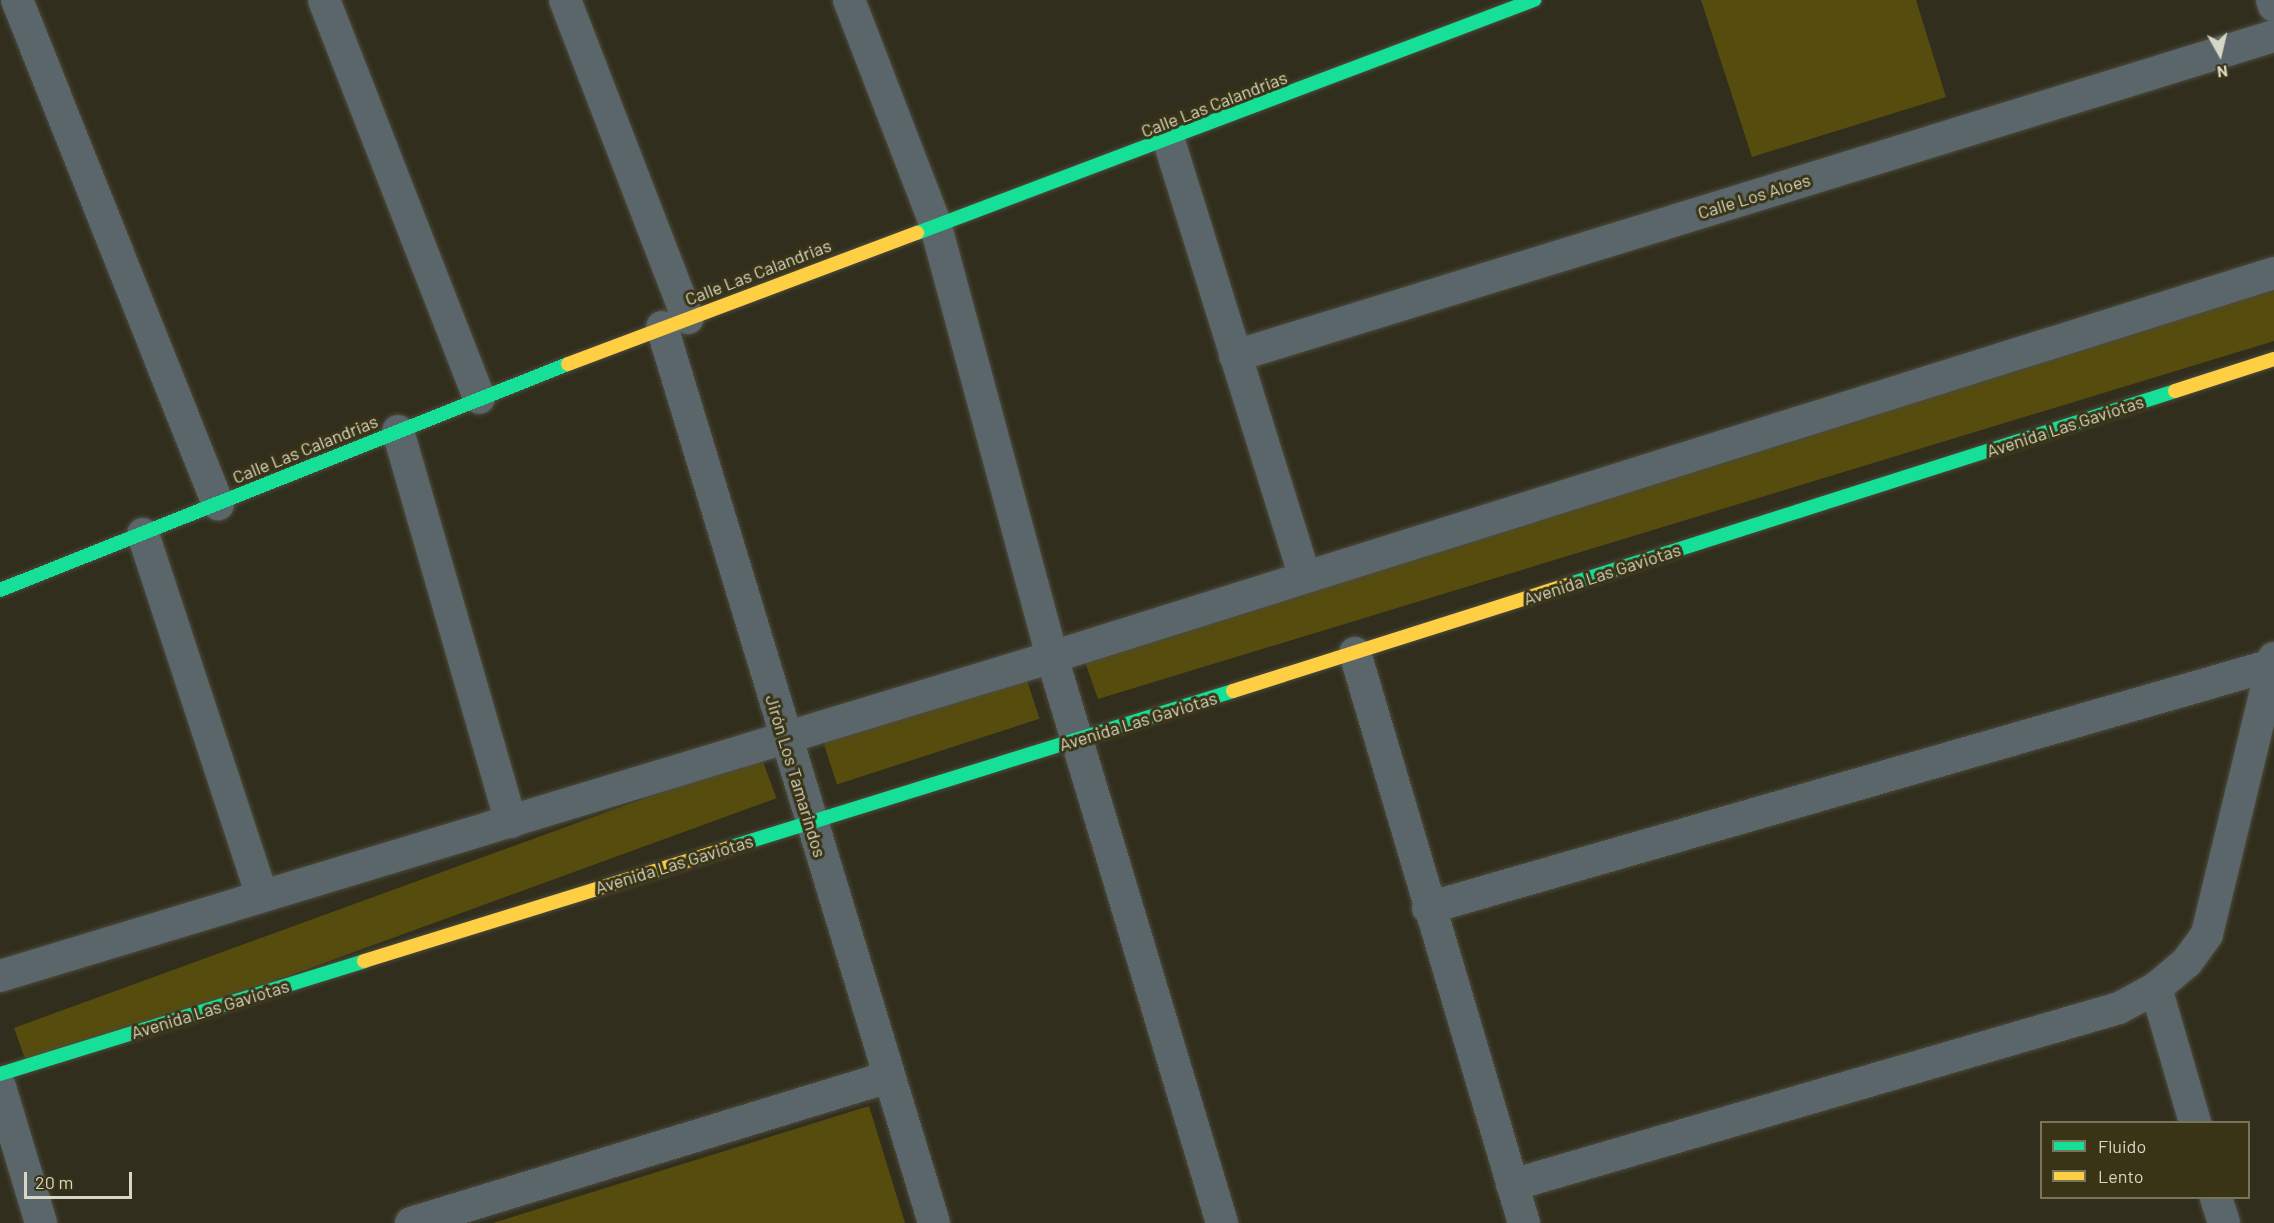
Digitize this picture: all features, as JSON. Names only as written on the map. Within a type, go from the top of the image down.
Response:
[{"type":"street","points":[[17,0],[218,504]]},
{"type":"street","points":[[324,0],[479,398]]},
{"type":"street","name":"Jirón Los Tamarindos","points":[[565,0],[675,323],[784,738],[934,1223]]},
{"type":"street","points":[[849,0],[935,223],[1052,657],[1222,1223]]},
{"type":"street","name":"Calle Las Calandrias","points":[[0,590],[479,398],[935,223],[1170,141],[1534,0]]},
{"type":"street","points":[[2272,0],[2274,6]]},
{"type":"street","name":"Calle Los Aloes","points":[[1235,356],[2274,36]]},
{"type":"street","points":[[1170,141],[1305,577]]},
{"type":"street","points":[[0,976],[1052,657],[2274,273]]},
{"type":"street","name":"Avenida Las Gaviotas","points":[[0,1074],[1355,653],[2274,359]]},
{"type":"street","points":[[398,431],[511,822]]},
{"type":"street","points":[[143,534],[262,896]]},
{"type":"street","points":[[1355,653],[1428,908],[1524,1223]]},
{"type":"street","points":[[1428,908],[2273,662],[2207,934],[2187,962],[2156,988],[2119,1008],[1512,1185]]},
{"type":"street","points":[[2156,988],[2195,1121]]},
{"type":"street","points":[[411,1223],[889,1077]]},
{"type":"street","points":[[0,1087],[41,1223]]},
{"type":"street","points":[[2217,1199],[2224,1223]]},
{"type":"shaded area","points":[[1701,0],[1916,0],[1946,97],[1752,157]]},
{"type":"shaded area","points":[[2274,286],[2274,341],[1098,699],[1083,656]]},
{"type":"shaded area","points":[[1025,674],[1040,719],[837,785],[822,740]]},
{"type":"shaded area","points":[[761,756],[776,798],[29,1070],[14,1028]]},
{"type":"shaded area","points":[[869,1106],[905,1223],[493,1223]]},
{"type":"traffic: fast","points":[[917,233],[1534,0]]},
{"type":"traffic: fast","points":[[0,590],[568,364]]},
{"type":"traffic: fast","points":[[1570,584],[2175,391]]},
{"type":"traffic: fast","points":[[728,848],[1233,691]]},
{"type":"traffic: fast","points":[[0,1074],[364,961]]},
{"type":"traffic: slow","points":[[568,364],[917,233]]},
{"type":"traffic: slow","points":[[2175,391],[2274,359]]},
{"type":"traffic: slow","points":[[1233,691],[1570,584]]},
{"type":"traffic: slow","points":[[364,961],[728,848]]}]
